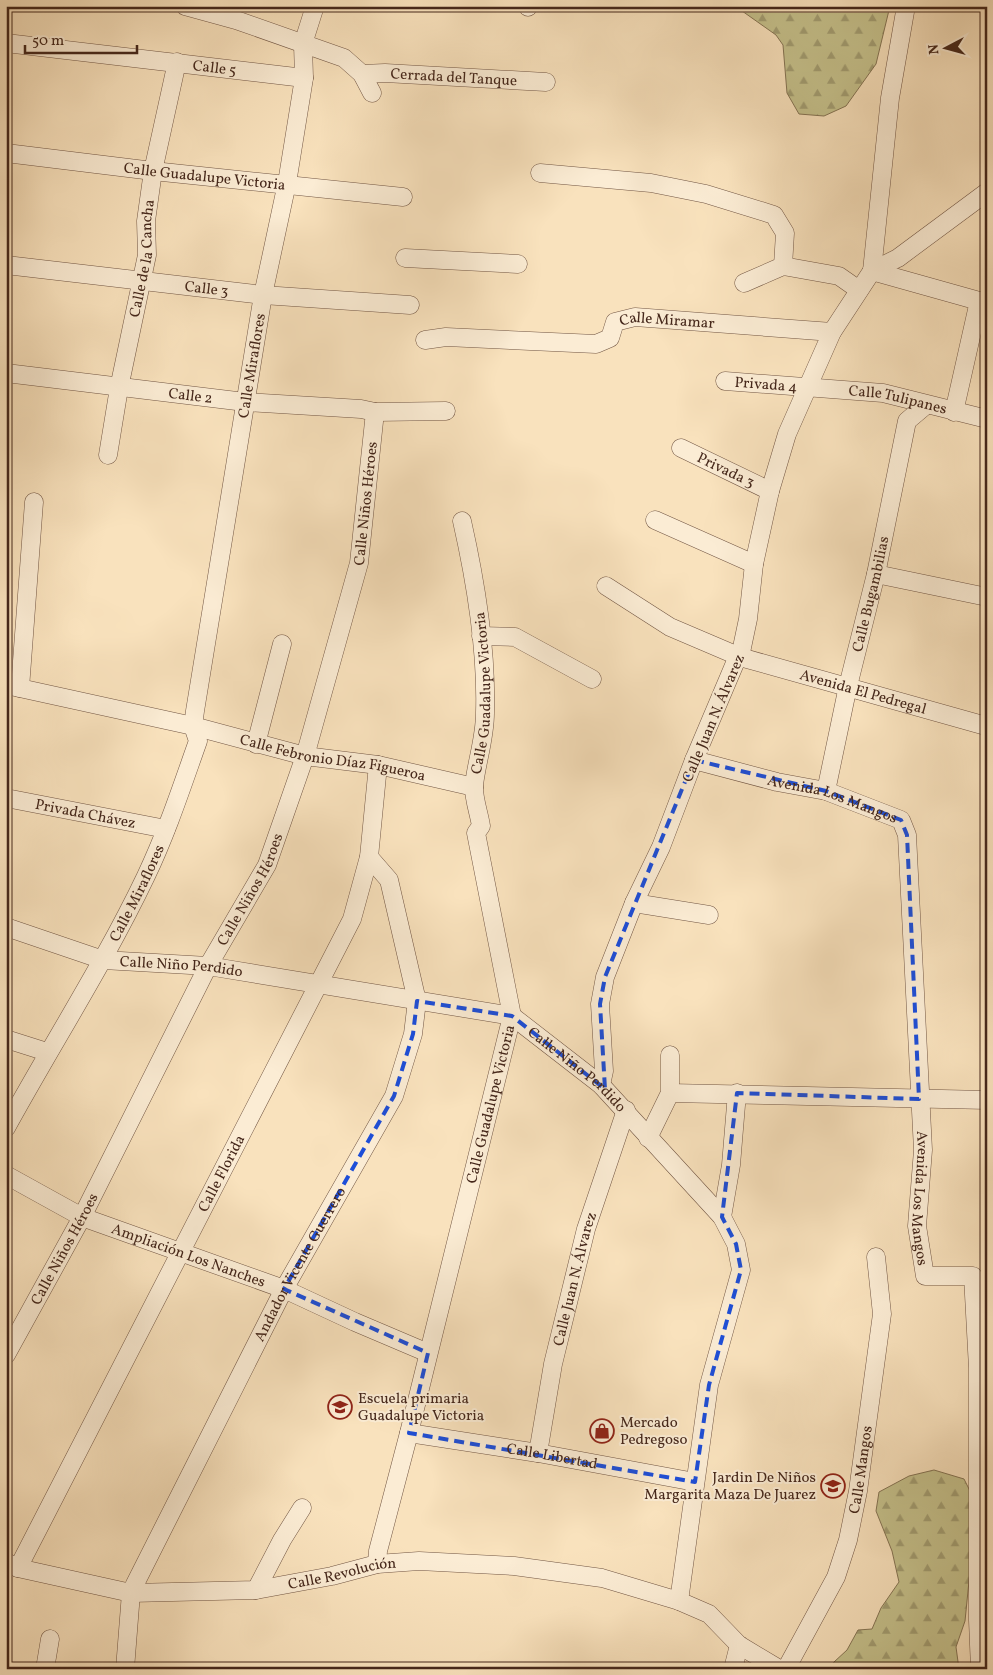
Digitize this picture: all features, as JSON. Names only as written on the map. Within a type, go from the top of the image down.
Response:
[{"type":"street","name":"Calle Miraflores","points":[[6,1128],[47,1052],[102,960],[146,876],[166,829],[198,741],[193,726],[263,294],[287,183],[304,78],[304,44],[315,6]]},
{"type":"street","points":[[872,271],[890,98],[906,6]]},
{"type":"street","points":[[190,7],[239,13],[304,44],[344,58],[362,74],[372,93]]},
{"type":"street","name":"Calle 5","points":[[6,43],[304,78]]},
{"type":"street","name":"Calle de la Cancha","points":[[108,455],[119,388],[147,256],[146,221],[153,171],[177,62]]},
{"type":"street","name":"Cerrada del Tanque","points":[[362,74],[386,72],[546,82]]},
{"type":"street","name":"Calle Guadalupe Victoria","points":[[6,153],[153,171],[287,183],[403,197]]},
{"type":"street","points":[[540,173],[651,183],[706,194],[774,215],[784,233],[783,266]]},
{"type":"street","points":[[872,271],[898,258],[987,192]]},
{"type":"street","points":[[405,258],[518,264]]},
{"type":"street","name":"Calle 3","points":[[6,265],[263,294],[410,305]]},
{"type":"street","points":[[744,283],[783,266],[839,276],[859,290]]},
{"type":"street","points":[[872,271],[978,301],[954,412]]},
{"type":"street","name":"Calle Juan N. Álvarez","points":[[601,1085],[604,1071],[600,1004],[604,977],[634,903],[661,847],[694,760],[739,656],[748,620],[754,564],[770,491],[787,434],[832,332],[872,271]]},
{"type":"street","name":"Calle Miramar","points":[[425,340],[446,337],[596,344],[610,338],[615,322],[635,317],[832,332]]},
{"type":"street","name":"Calle 2","points":[[6,373],[245,402],[361,409],[375,412],[446,411]]},
{"type":"street","name":"Privada 4","points":[[725,381],[807,387]]},
{"type":"street","name":"Calle Tulipanes","points":[[807,387],[883,393],[987,419]]},
{"type":"street","points":[[883,393],[907,421],[926,405]]},
{"type":"street","name":"Calle Niños Héroes","points":[[6,1355],[82,1217],[208,966],[267,865],[305,756],[359,563],[375,412]]},
{"type":"street","name":"Calle Bugambilias","points":[[826,791],[848,686],[876,574],[907,421]]},
{"type":"street","name":"Privada 3","points":[[682,448],[770,491]]},
{"type":"street","points":[[34,502],[13,686],[193,726]]},
{"type":"street","name":"Calle Guadalupe Victoria","points":[[377,1564],[378,1551],[512,1016],[476,833],[481,826],[474,787],[483,740],[485,712],[481,636],[475,582],[462,520]]},
{"type":"street","points":[[655,520],[754,564]]},
{"type":"street","points":[[876,574],[987,596]]},
{"type":"street","name":"Avenida El Pedregal","points":[[606,586],[670,628],[739,656],[986,726]]},
{"type":"street","points":[[481,636],[515,637],[592,679]]},
{"type":"street","points":[[256,744],[282,644]]},
{"type":"street","name":"Calle Febronio Díaz Figueroa","points":[[193,726],[305,756],[378,765],[474,787]]},
{"type":"street","name":"Avenida Los Mangos","points":[[694,760],[769,780],[826,791],[901,820],[907,835],[923,1150],[917,1226],[925,1276],[973,1276],[978,1368],[978,1620],[980,1669]]},
{"type":"street","name":"Calle Florida","points":[[12,1565],[179,1252],[352,919],[369,857],[378,765]]},
{"type":"street","name":"Privada Chávez","points":[[6,798],[166,829]]},
{"type":"street","name":"Andador Vicente Guerrero","points":[[125,1669],[131,1593],[284,1289],[394,1096],[413,1034],[417,1001],[389,880],[369,857]]},
{"type":"street","points":[[634,903],[709,915]]},
{"type":"street","name":"Calle Niño Perdido","points":[[6,927],[102,960],[208,966],[512,1016],[601,1085],[626,1110],[648,1138],[722,1217],[736,1244],[741,1270],[709,1385],[679,1601]]},
{"type":"street","points":[[6,1039],[47,1052]]},
{"type":"street","points":[[648,1138],[670,1092],[670,1055]]},
{"type":"street","points":[[670,1092],[919,1100],[987,1100]]},
{"type":"street","points":[[722,1217],[731,1164],[737,1093]]},
{"type":"street","name":"Calle Juan N. Álvarez","points":[[538,1452],[553,1364],[586,1229],[626,1110]]},
{"type":"street","name":"Ampliación Los Nanches","points":[[6,1175],[82,1217],[284,1289],[428,1353]]},
{"type":"street","name":"Calle Mangos","points":[[786,1669],[836,1577],[848,1540],[858,1490],[882,1314],[876,1257]]},
{"type":"street","name":"Calle Libertad","points":[[409,1433],[538,1452],[695,1482]]},
{"type":"street","points":[[256,1590],[282,1540],[302,1508]]},
{"type":"street","name":"Calle Revolución","points":[[12,1565],[131,1593],[256,1590],[332,1576],[377,1564],[419,1561],[514,1566],[602,1578],[679,1601]]},
{"type":"street","points":[[679,1601],[709,1614],[739,1645],[779,1669]]},
{"type":"street","points":[[45,1669],[50,1639]]},
{"type":"street","points":[[733,1669],[739,1645]]},
{"type":"highlighted area","points":[[694,760],[826,791],[901,820],[907,835],[919,1099],[737,1093],[722,1217],[736,1244],[741,1270],[709,1385],[695,1482],[409,1433],[428,1353],[284,1289],[394,1096],[413,1034],[417,1001],[512,1016],[605,1089],[600,1004],[605,977]]},
{"type":"green space","points":[[735,6],[890,6],[876,64],[846,106],[824,116],[799,114],[787,93],[783,45],[776,35]]},
{"type":"green space","points":[[934,1470],[964,1479],[972,1495],[973,1541],[965,1621],[956,1647],[959,1669],[830,1669],[834,1662],[847,1650],[858,1630],[872,1629],[881,1608],[899,1582],[892,1551],[876,1511],[879,1492],[909,1476]]},
{"type":"place","name":"Escuela primaria Guadalupe Victoria","points":[[340,1407]]},
{"type":"place","name":"Mercado Pedregoso","points":[[602,1431]]},
{"type":"place","name":"Jardin De Niños Margarita Maza De Juarez","points":[[833,1486]]}]
